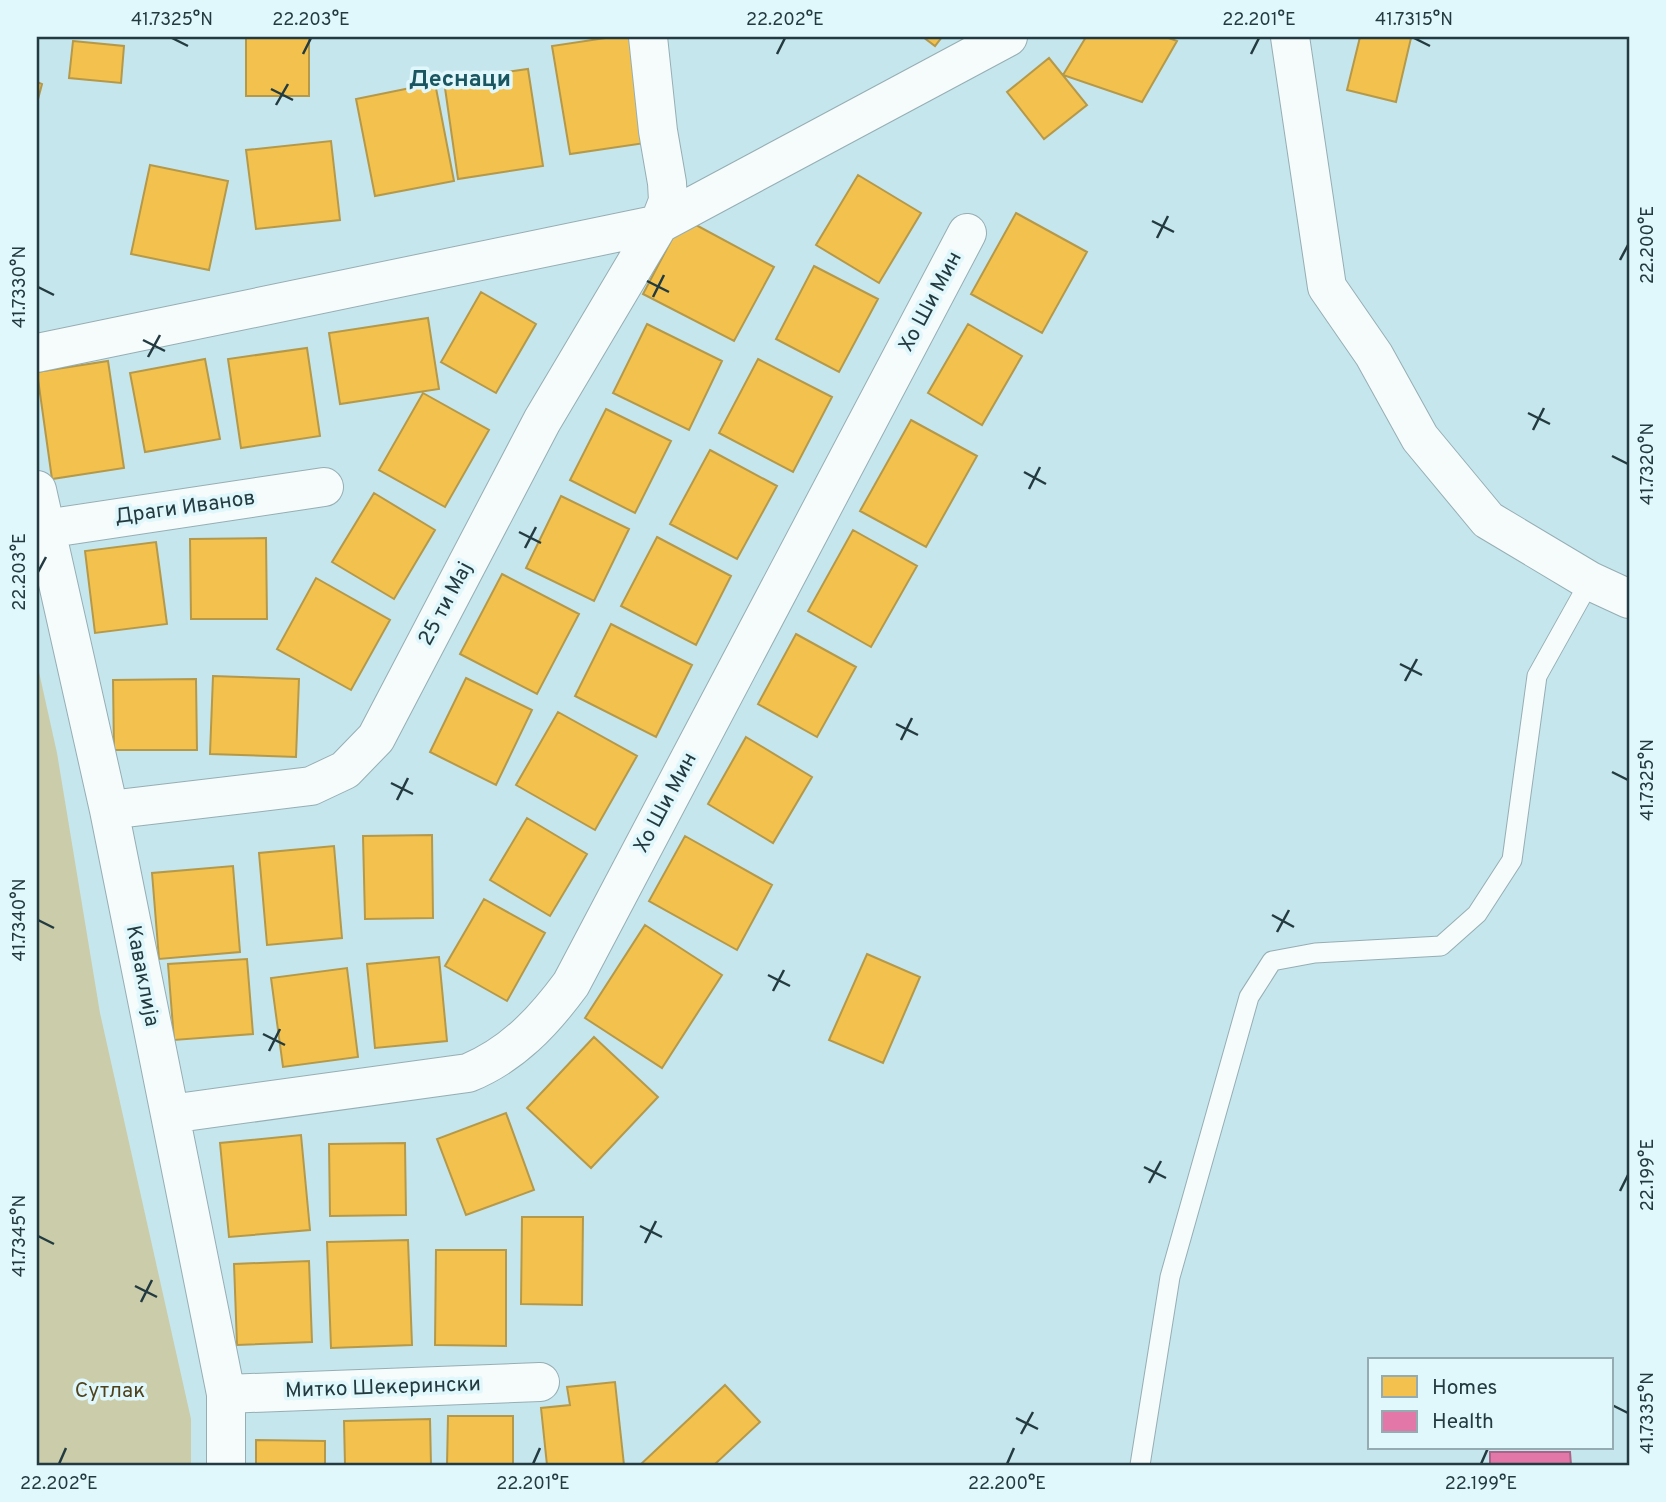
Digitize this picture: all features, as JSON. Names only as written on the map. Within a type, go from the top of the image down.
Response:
[{"type":"street","name":"25 ти Мај","points":[[109,810],[311,786],[345,770],[376,738],[542,421],[659,224],[668,201],[648,37]]},
{"type":"street","points":[[37,353],[659,224],[1008,37]]},
{"type":"street","points":[[1290,37],[1327,287],[1374,355],[1420,438],[1488,520],[1590,581],[1629,599]]},
{"type":"street","name":"Хо Ши Мин","points":[[170,1114],[468,1073],[497,1061],[530,1033],[571,984],[967,233]]},
{"type":"street","name":"Драги Иванов","points":[[45,529],[324,487]]},
{"type":"street","name":"Каваклија","points":[[37,490],[109,810],[226,1394],[226,1465]]},
{"type":"street","name":"Митко Шекерински","points":[[226,1394],[540,1382]]},
{"type":"lane","points":[[1140,1465],[1170,1277],[1249,997],[1272,961],[1315,953],[1441,946],[1477,914],[1512,860],[1537,676],[1590,581]]},
{"type":"green space","name":"Сутлак","points":[[37,663],[57,753],[100,1013],[191,1419],[191,1465],[37,1465]]},
{"type":"building: Homes","points":[[246,37],[309,37],[309,96],[246,96]]},
{"type":"building: Homes","points":[[612,37],[635,37],[652,142],[570,154],[552,46]]},
{"type":"building: Homes","points":[[923,37],[942,37],[935,46]]},
{"type":"building: Homes","points":[[1086,37],[1166,37],[1177,41],[1142,102],[1063,75]]},
{"type":"building: Homes","points":[[1360,37],[1411,38],[1396,102],[1347,90]]},
{"type":"building: Homes","points":[[73,41],[124,46],[121,83],[69,78]]},
{"type":"building: Homes","points":[[1049,58],[1087,105],[1044,139],[1007,92]]},
{"type":"building: Homes","points":[[528,69],[543,166],[458,179],[444,81]]},
{"type":"building: Homes","points":[[37,82],[42,84],[37,103]]},
{"type":"building: Homes","points":[[435,83],[454,181],[375,196],[356,99]]},
{"type":"building: Homes","points":[[331,141],[340,220],[256,229],[246,150]]},
{"type":"building: Homes","points":[[150,165],[228,181],[209,270],[131,254]]},
{"type":"building: Homes","points":[[858,175],[921,213],[879,283],[816,245]]},
{"type":"building: Homes","points":[[1016,213],[1087,252],[1042,333],[971,294]]},
{"type":"building: Homes","points":[[683,218],[774,267],[734,341],[643,294]]},
{"type":"building: Homes","points":[[814,266],[878,299],[839,372],[776,339]]},
{"type":"building: Homes","points":[[481,292],[536,324],[496,393],[441,362]]},
{"type":"building: Homes","points":[[428,318],[439,389],[340,404],[329,333]]},
{"type":"building: Homes","points":[[647,324],[722,361],[689,430],[613,393]]},
{"type":"building: Homes","points":[[968,324],[1022,356],[982,425],[928,393]]},
{"type":"building: Homes","points":[[307,348],[320,436],[241,448],[228,359]]},
{"type":"building: Homes","points":[[205,359],[220,439],[145,452],[130,373]]},
{"type":"building: Homes","points":[[758,359],[832,397],[793,472],[719,433]]},
{"type":"building: Homes","points":[[108,361],[124,468],[52,479],[37,372]]},
{"type":"building: Homes","points":[[423,393],[489,430],[445,507],[379,470]]},
{"type":"building: Homes","points":[[606,409],[671,441],[635,513],[570,480]]},
{"type":"building: Homes","points":[[911,420],[977,456],[926,547],[860,511]]},
{"type":"building: Homes","points":[[710,450],[777,486],[737,559],[670,524]]},
{"type":"building: Homes","points":[[374,493],[435,530],[394,599],[332,562]]},
{"type":"building: Homes","points":[[561,496],[629,529],[594,601],[526,568]]},
{"type":"building: Homes","points":[[853,530],[917,566],[871,647],[808,611]]},
{"type":"building: Homes","points":[[657,537],[731,576],[696,645],[621,606]]},
{"type":"building: Homes","points":[[266,538],[267,619],[191,619],[190,539]]},
{"type":"building: Homes","points":[[156,542],[167,624],[95,633],[85,551]]},
{"type":"building: Homes","points":[[502,574],[579,614],[537,694],[460,654]]},
{"type":"building: Homes","points":[[316,578],[390,620],[351,690],[277,649]]},
{"type":"building: Homes","points":[[611,624],[692,665],[656,737],[575,696]]},
{"type":"building: Homes","points":[[796,634],[856,667],[817,737],[758,704]]},
{"type":"building: Homes","points":[[213,676],[299,679],[296,757],[210,754]]},
{"type":"building: Homes","points":[[466,678],[532,710],[496,785],[430,752]]},
{"type":"building: Homes","points":[[196,679],[197,750],[114,750],[113,680]]},
{"type":"building: Homes","points":[[558,712],[637,756],[595,830],[516,785]]},
{"type":"building: Homes","points":[[746,737],[812,777],[773,843],[708,804]]},
{"type":"building: Homes","points":[[527,818],[587,854],[550,916],[490,880]]},
{"type":"building: Homes","points":[[432,835],[433,918],[365,919],[363,836]]},
{"type":"building: Homes","points":[[685,836],[772,885],[737,950],[649,901]]},
{"type":"building: Homes","points":[[334,846],[342,938],[267,945],[259,853]]},
{"type":"building: Homes","points":[[233,866],[240,952],[159,959],[152,873]]},
{"type":"building: Homes","points":[[484,899],[545,933],[507,1001],[445,966]]},
{"type":"building: Homes","points":[[645,925],[722,975],[662,1068],[585,1018]]},
{"type":"building: Homes","points":[[867,954],[920,977],[883,1063],[829,1040]]},
{"type":"building: Homes","points":[[439,957],[447,1041],[375,1048],[367,964]]},
{"type":"building: Homes","points":[[247,959],[253,1034],[174,1040],[168,964]]},
{"type":"building: Homes","points":[[347,968],[358,1057],[283,1067],[271,978]]},
{"type":"building: Homes","points":[[594,1037],[658,1097],[591,1168],[527,1108]]},
{"type":"building: Homes","points":[[506,1113],[534,1190],[466,1215],[437,1139]]},
{"type":"building: Homes","points":[[301,1135],[310,1230],[229,1237],[220,1143]]},
{"type":"building: Homes","points":[[405,1143],[406,1215],[330,1216],[329,1144]]},
{"type":"building: Homes","points":[[522,1217],[583,1217],[582,1305],[521,1304]]},
{"type":"building: Homes","points":[[408,1240],[412,1345],[331,1348],[327,1242]]},
{"type":"building: Homes","points":[[436,1250],[506,1250],[506,1346],[435,1345]]},
{"type":"building: Homes","points":[[309,1261],[312,1342],[237,1345],[234,1264]]},
{"type":"building: Homes","points":[[615,1382],[624,1465],[547,1465],[541,1408],[570,1405],[567,1387]]},
{"type":"building: Homes","points":[[725,1385],[760,1422],[714,1465],[640,1465]]},
{"type":"building: Homes","points":[[448,1416],[513,1416],[513,1465],[447,1465]]},
{"type":"building: Homes","points":[[430,1419],[431,1465],[345,1465],[344,1421]]},
{"type":"building: Homes","points":[[256,1440],[325,1441],[325,1465],[256,1465]]},
{"type":"building: Health","points":[[1490,1452],[1570,1452],[1571,1465],[1490,1465]]},
{"type":"district","name":"Деснаци","points":[[460,80]]}]
